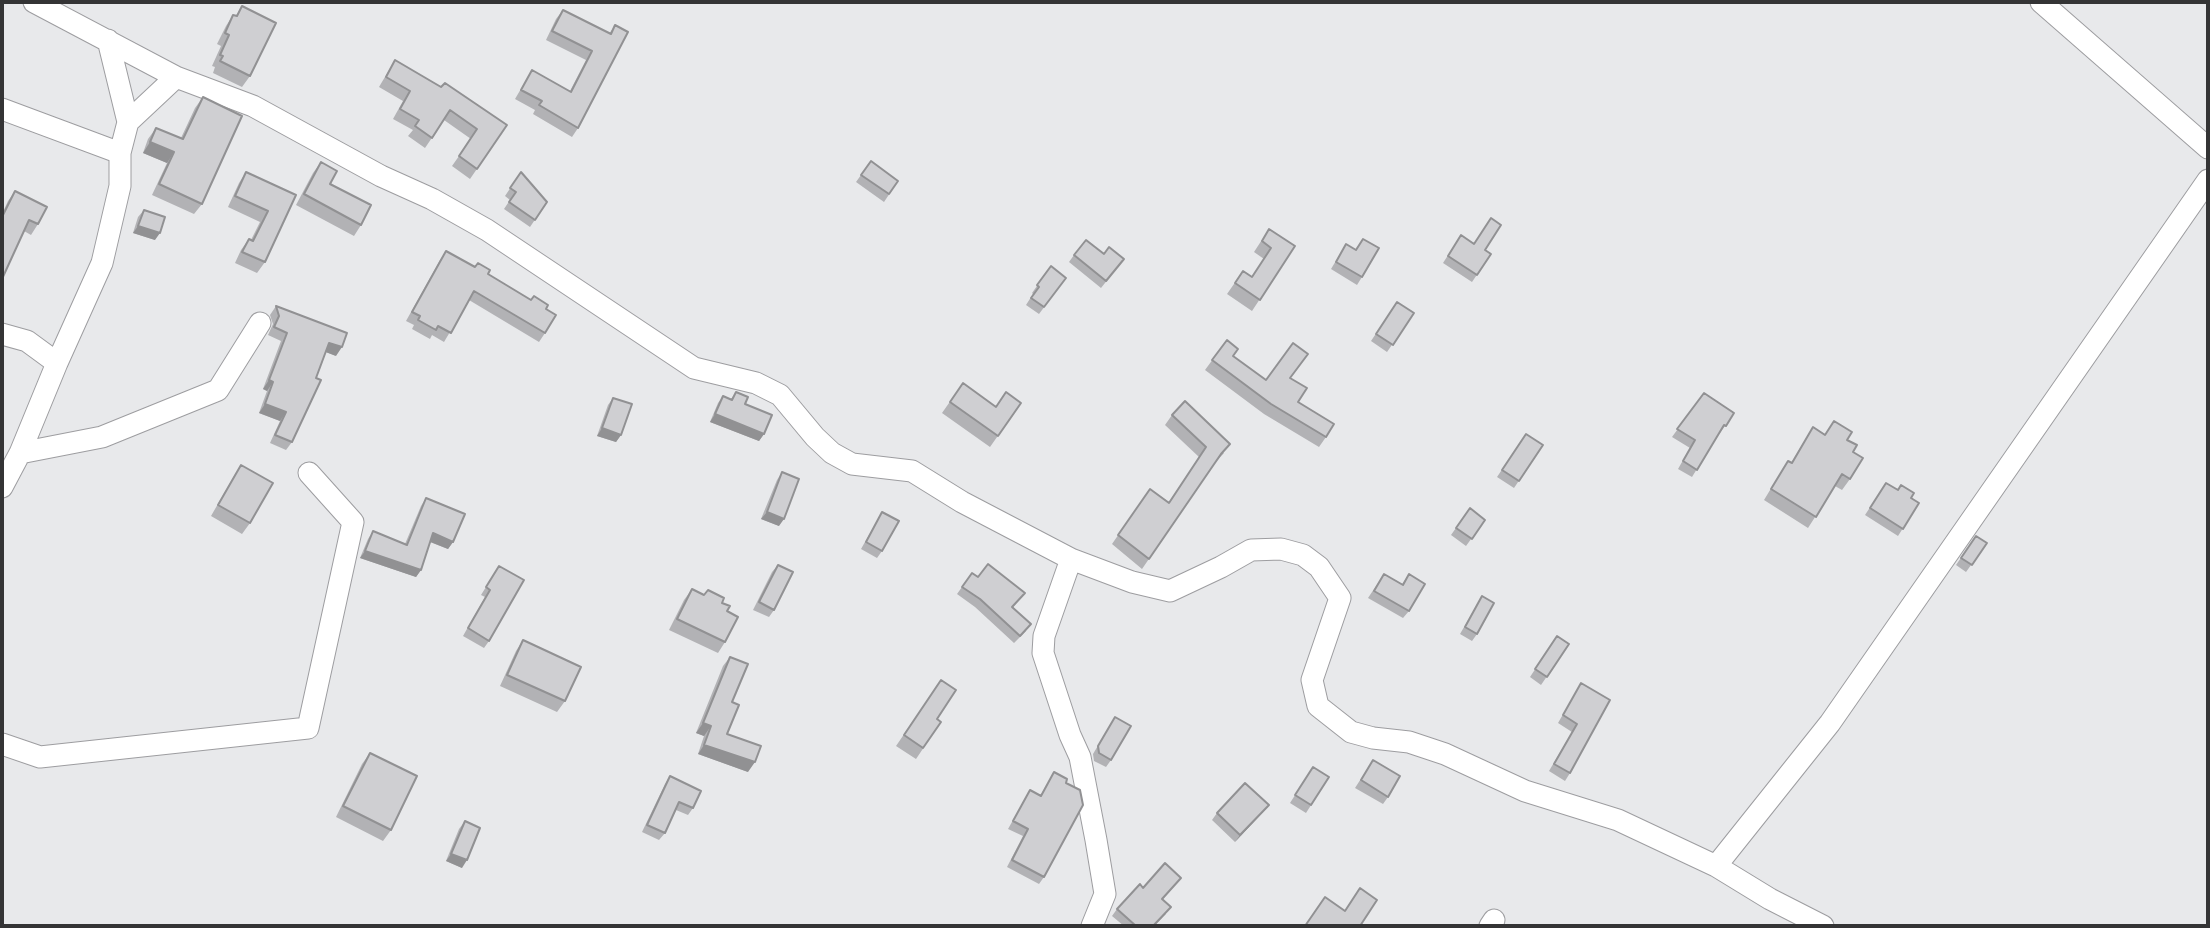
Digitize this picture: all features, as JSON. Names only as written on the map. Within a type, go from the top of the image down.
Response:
[{"type":"street","points":[[34,2],[176,77],[253,106],[381,176],[432,199],[476,224],[694,368],[756,383],[780,395],[814,437],[832,453],[852,464],[912,471],[962,502],[1070,559],[1132,582],[1170,591],[1251,550],[1281,549],[1303,555],[1320,567],[1340,598],[1312,680],[1315,695],[1318,706],[1351,732],[1373,738],[1409,742],[1445,754],[1525,790],[1618,820],[1716,866],[1770,899],[1823,926]]},
{"type":"street","points":[[2041,2],[2208,148]]},
{"type":"street","points":[[2,487],[20,453],[102,263],[120,186],[120,153],[128,122],[108,40]]},
{"type":"street","points":[[128,122],[176,77]]},
{"type":"street","points":[[2,109],[120,153]]},
{"type":"street","points":[[1716,866],[1830,723],[2208,180]]},
{"type":"street","points":[[20,453],[102,437],[218,390],[260,323]]},
{"type":"street","points":[[2,334],[27,341],[57,363]]},
{"type":"street","points":[[2,744],[40,757],[308,728],[353,522],[309,473]]},
{"type":"street","points":[[1070,559],[1044,636],[1043,653],[1080,757],[1096,840],[1105,894],[1092,926]]},
{"type":"building","points":[[242,6],[276,23],[250,76],[220,61],[229,35],[225,33],[233,15],[237,16]]},
{"type":"building","points":[[563,10],[611,34],[615,25],[628,32],[578,128],[539,105],[542,101],[521,90],[532,70],[571,92],[592,51],[552,31]]},
{"type":"building","points":[[395,60],[441,87],[445,83],[507,125],[477,169],[459,156],[477,129],[450,110],[432,138],[415,126],[419,120],[400,109],[410,91],[386,77]]},
{"type":"building","points":[[203,97],[242,116],[202,204],[159,184],[174,152],[150,142],[156,128],[183,139]]},
{"type":"building","points":[[871,161],[898,181],[889,194],[861,175]]},
{"type":"building","points":[[321,162],[337,171],[330,184],[371,205],[361,225],[304,194]]},
{"type":"building","points":[[246,172],[296,195],[265,262],[242,252],[249,239],[253,241],[268,211],[235,196]]},
{"type":"building","points":[[521,172],[547,202],[535,220],[509,202],[516,192],[510,188]]},
{"type":"building","points":[[15,191],[47,207],[38,224],[29,220],[2,279],[2,217]]},
{"type":"building","points":[[144,210],[165,217],[160,233],[138,226]]},
{"type":"building","points":[[1491,218],[1501,225],[1485,250],[1491,254],[1477,275],[1448,256],[1461,235],[1474,244]]},
{"type":"building","points":[[1269,229],[1295,246],[1260,300],[1235,283],[1243,271],[1252,277],[1271,248],[1262,241]]},
{"type":"building","points":[[1363,239],[1379,248],[1362,277],[1336,262],[1346,244],[1356,250]]},
{"type":"building","points":[[1086,240],[1104,254],[1109,247],[1124,259],[1106,281],[1074,255]]},
{"type":"building","points":[[446,251],[475,267],[478,263],[490,270],[488,274],[531,300],[534,296],[548,305],[546,309],[556,315],[545,333],[474,291],[451,333],[438,326],[436,330],[418,320],[420,316],[412,312]]},
{"type":"building","points":[[1051,266],[1066,278],[1044,307],[1031,298]]},
{"type":"building","points":[[1397,302],[1414,313],[1393,345],[1376,334]]},
{"type":"building","points":[[276,306],[347,333],[342,347],[329,343],[316,378],[321,380],[292,442],[275,435],[286,412],[265,404],[273,382],[269,380],[287,333],[274,327],[279,316]]},
{"type":"building","points":[[1227,340],[1238,349],[1233,356],[1266,380],[1293,343],[1308,354],[1290,378],[1307,388],[1298,402],[1334,424],[1326,437],[1271,404],[1212,360]]},
{"type":"building","points":[[963,383],[996,407],[1006,392],[1021,403],[998,436],[950,402]]},
{"type":"building","points":[[736,392],[748,397],[745,404],[772,415],[764,434],[715,414],[723,396],[732,400]]},
{"type":"building","points":[[1704,393],[1734,413],[1697,470],[1683,461],[1695,440],[1677,429]]},
{"type":"building","points":[[613,398],[632,404],[621,435],[602,428]]},
{"type":"building","points":[[1185,401],[1230,444],[1149,559],[1118,535],[1150,489],[1169,503],[1206,447],[1172,415]]},
{"type":"building","points":[[1834,421],[1852,432],[1847,440],[1857,445],[1853,452],[1863,458],[1850,479],[1842,474],[1816,517],[1771,489],[1788,461],[1792,463],[1813,427],[1825,435]]},
{"type":"building","points":[[1526,434],[1543,445],[1519,481],[1502,470]]},
{"type":"building","points":[[241,465],[273,483],[250,523],[218,505]]},
{"type":"building","points":[[782,472],[799,479],[784,519],[767,512]]},
{"type":"building","points":[[1886,483],[1898,490],[1901,485],[1914,493],[1911,498],[1919,503],[1903,529],[1870,508]]},
{"type":"building","points":[[426,498],[465,514],[453,542],[433,533],[421,570],[365,551],[373,531],[407,545]]},
{"type":"building","points":[[1470,508],[1485,520],[1472,539],[1456,528]]},
{"type":"building","points":[[882,512],[899,521],[882,551],[866,542]]},
{"type":"building","points":[[1976,536],[1987,543],[1972,565],[1961,558]]},
{"type":"building","points":[[988,564],[1025,593],[1012,607],[1031,624],[1020,636],[980,599],[962,587],[972,573],[978,577]]},
{"type":"building","points":[[778,565],[793,572],[774,610],[759,602]]},
{"type":"building","points":[[499,566],[524,580],[489,641],[468,628],[490,590],[486,587]]},
{"type":"building","points":[[1384,574],[1403,585],[1409,574],[1425,584],[1409,611],[1374,591]]},
{"type":"building","points":[[692,589],[704,595],[708,590],[724,598],[722,603],[730,606],[727,611],[738,617],[725,642],[677,619]]},
{"type":"building","points":[[1482,596],[1494,603],[1477,634],[1465,627]]},
{"type":"building","points":[[1557,636],[1569,644],[1547,677],[1535,669]]},
{"type":"building","points":[[523,640],[581,667],[565,701],[507,675]]},
{"type":"building","points":[[730,657],[748,664],[732,702],[739,705],[727,734],[761,746],[755,762],[704,745],[711,726],[703,723]]},
{"type":"building","points":[[941,680],[956,690],[937,719],[941,722],[923,748],[904,735]]},
{"type":"building","points":[[1581,683],[1610,700],[1570,773],[1554,764],[1577,724],[1563,715]]},
{"type":"building","points":[[1115,717],[1131,726],[1111,760],[1099,753],[1098,746]]},
{"type":"building","points":[[370,753],[417,776],[391,830],[343,806]]},
{"type":"building","points":[[1373,760],[1400,776],[1388,797],[1361,780]]},
{"type":"building","points":[[1313,767],[1329,777],[1311,805],[1295,795]]},
{"type":"building","points":[[1054,772],[1067,779],[1066,783],[1080,790],[1083,805],[1044,877],[1012,860],[1028,829],[1013,821],[1030,790],[1041,796]]},
{"type":"building","points":[[670,776],[701,791],[693,808],[679,802],[665,833],[647,825]]},
{"type":"building","points":[[1245,783],[1269,805],[1240,835],[1217,813]]},
{"type":"building","points":[[465,821],[480,828],[467,860],[451,854]]},
{"type":"building","points":[[1165,863],[1181,878],[1162,899],[1171,907],[1153,926],[1136,926],[1117,909],[1140,884],[1143,888]]},
{"type":"building","points":[[1360,888],[1377,900],[1360,926],[1305,926],[1325,897],[1345,911]]}]
